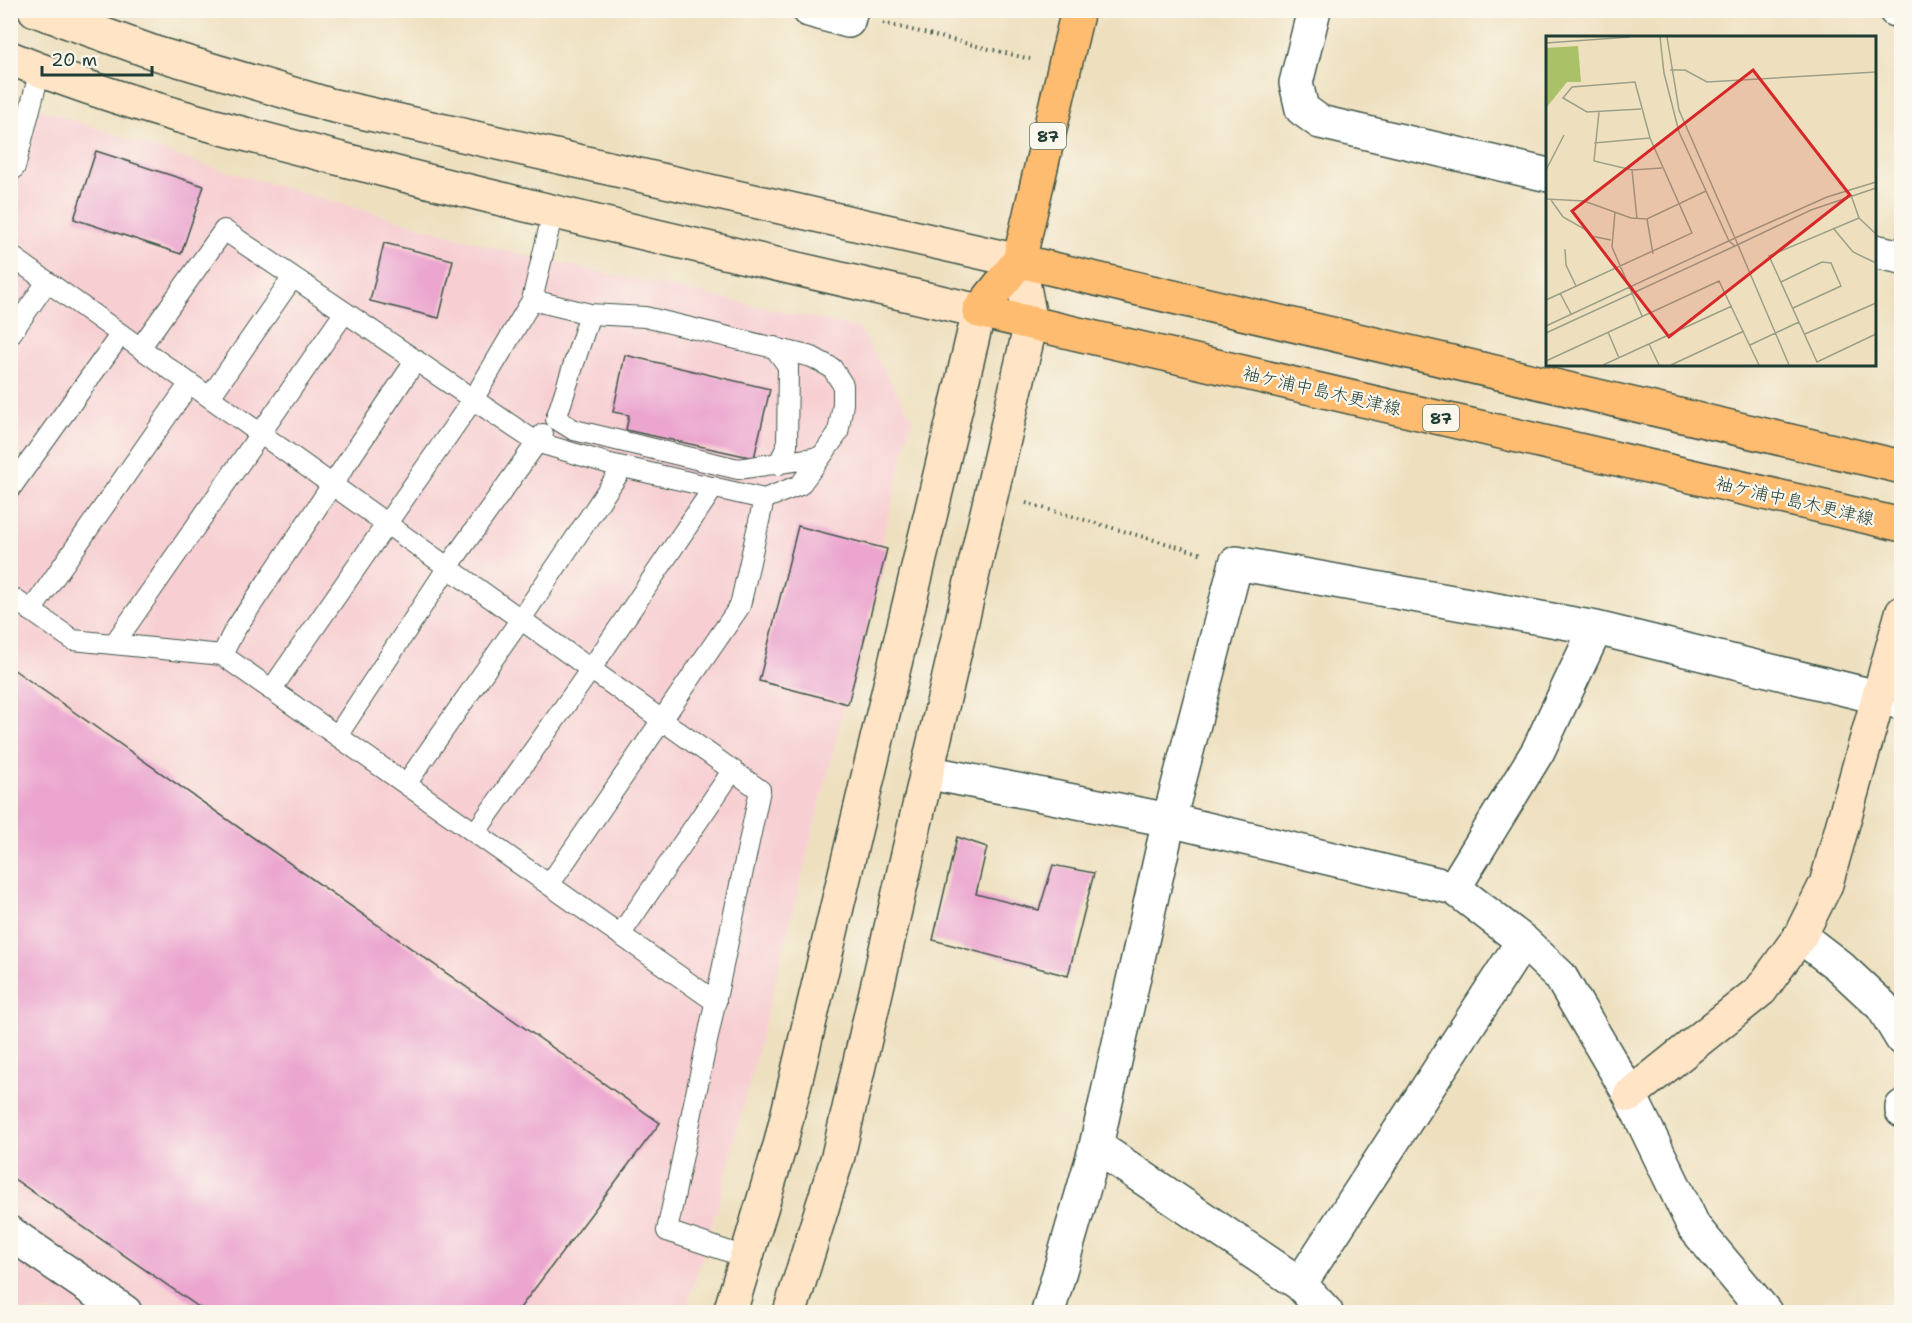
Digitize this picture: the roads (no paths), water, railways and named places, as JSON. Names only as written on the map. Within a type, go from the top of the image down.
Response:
[{"type":"main road","name":"87","points":[[980,311],[1018,261],[1078,10]]},
{"type":"main road","points":[[1018,261],[1902,467]]},
{"type":"main road","name":"袖ケ浦中島木更津線","points":[[980,311],[1902,525]]},
{"type":"street","points":[[35,10],[155,53],[330,105],[1018,261],[1031,323],[838,1156],[790,1312]]},
{"type":"street","points":[[809,10],[848,21],[850,13]]},
{"type":"street","points":[[1314,10],[1296,83],[1302,108],[1320,122],[1546,174]]},
{"type":"street","points":[[1895,10],[1902,12]]},
{"type":"street","points":[[25,64],[160,109],[320,153],[554,212],[980,311],[781,1142],[730,1312]]},
{"type":"street","points":[[1876,250],[1902,257]]},
{"type":"street","points":[[1048,1312],[1096,1146],[1170,820],[1236,563],[1596,628],[1890,700]]},
{"type":"street","points":[[1630,1095],[1761,990],[1800,936],[1826,884],[1890,700],[1902,613]]},
{"type":"street","points":[[1454,888],[1538,751],[1596,628]]},
{"type":"street","points":[[926,772],[1170,820],[1454,888],[1523,941],[1560,976],[1630,1095],[1694,1227],[1765,1312]]},
{"type":"street","points":[[1800,936],[1839,966],[1882,1006],[1902,1039]]},
{"type":"street","points":[[1300,1284],[1523,941]]},
{"type":"street","points":[[1096,1146],[1300,1284],[1326,1312]]},
{"type":"street","points":[[10,1233],[125,1312]]},
{"type":"lane","points":[[10,173],[15,167],[25,64]]},
{"type":"lane","points":[[271,690],[388,526],[474,398],[532,300],[554,212]]},
{"type":"lane","points":[[141,348],[224,230],[536,442],[623,467],[764,499],[800,484],[838,433],[843,404],[843,385],[832,368],[812,357],[645,317],[590,315],[532,300]]},
{"type":"lane","points":[[10,255],[760,790],[667,1231],[748,1258]]},
{"type":"lane","points":[[210,397],[293,277]]},
{"type":"lane","points":[[10,335],[47,282]]},
{"type":"lane","points":[[114,644],[345,312]]},
{"type":"lane","points":[[337,736],[448,567],[536,442],[556,419],[590,315]]},
{"type":"lane","points":[[10,489],[121,334]]},
{"type":"lane","points":[[774,348],[788,366],[787,446],[778,465]]},
{"type":"lane","points":[[222,655],[234,631],[416,360]]},
{"type":"lane","points":[[31,611],[190,383]]},
{"type":"lane","points":[[556,419],[574,430],[738,469],[821,457]]},
{"type":"lane","points":[[406,784],[521,620],[623,467]]},
{"type":"lane","points":[[475,833],[591,669],[714,487]]},
{"type":"lane","points":[[549,885],[740,606],[764,499]]},
{"type":"lane","points":[[10,596],[73,640],[222,655],[716,1002]]},
{"type":"lane","points":[[620,935],[733,770]]}]
